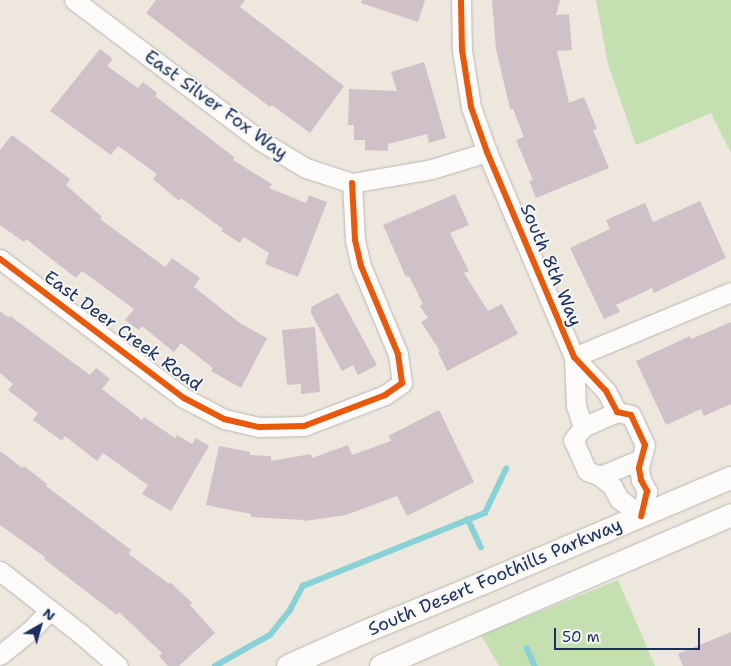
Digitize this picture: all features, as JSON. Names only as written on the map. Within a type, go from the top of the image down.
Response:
[{"type":"street","name":"East Silver Fox Way","points":[[74,0],[260,141],[306,168],[352,183],[432,170],[487,152]]},
{"type":"street","name":"South 8th Way","points":[[461,0],[462,50],[471,107],[487,152],[574,358],[606,392],[617,412],[631,415],[645,445],[639,468],[641,480],[647,491],[641,516]]},
{"type":"street","name":"East Deer Creek Road","points":[[0,258],[184,398],[224,419],[260,427],[304,426],[385,395],[402,383],[398,354],[361,266],[354,233],[352,183]]},
{"type":"street","points":[[574,358],[731,292]]},
{"type":"street","name":"South 8th Way","points":[[574,358],[576,406],[583,426]]},
{"type":"street","points":[[617,412],[583,426],[573,440],[587,471],[600,476],[612,486],[619,499],[641,516]]},
{"type":"street","points":[[600,476],[642,459]]},
{"type":"street","name":"South Desert Foothills Parkway","points":[[288,666],[731,478]]},
{"type":"street","name":"South Desert Foothills Parkway","points":[[381,666],[731,514]]},
{"type":"street","points":[[0,571],[118,666]]},
{"type":"street","points":[[0,655],[32,629],[50,610]]},
{"type":"green space","points":[[596,0],[731,0],[731,153],[711,113],[636,145],[608,64]]},
{"type":"green space","points":[[618,580],[655,666],[499,666],[481,635]]},
{"type":"building","points":[[156,0],[245,0],[240,7],[344,86],[310,133],[272,105],[270,107],[146,13]]},
{"type":"building","points":[[362,0],[425,0],[418,22],[361,3]]},
{"type":"building","points":[[492,0],[560,0],[556,15],[569,14],[572,50],[557,51],[569,103],[584,97],[597,129],[593,130],[609,168],[536,198],[529,181],[533,180],[516,140],[524,137],[513,109],[510,109],[496,49]]},
{"type":"building","points":[[100,49],[113,59],[107,66],[138,88],[143,82],[157,93],[155,96],[234,157],[233,160],[272,184],[269,188],[306,203],[309,195],[327,202],[298,277],[265,264],[269,253],[244,237],[240,243],[221,231],[223,229],[181,198],[179,201],[153,179],[157,174],[118,146],[111,155],[50,111]]},
{"type":"building","points":[[424,62],[446,138],[429,143],[427,134],[388,144],[388,151],[365,150],[365,140],[354,140],[354,125],[348,125],[349,89],[397,91],[391,72]]},
{"type":"building","points":[[12,135],[70,179],[66,185],[102,217],[100,219],[165,267],[172,258],[200,278],[194,287],[241,324],[267,338],[241,388],[211,371],[213,368],[181,343],[174,352],[142,326],[139,330],[125,320],[134,309],[82,271],[76,278],[26,239],[24,242],[0,225],[0,150]]},
{"type":"building","points":[[455,194],[469,225],[450,233],[469,271],[464,273],[488,311],[502,304],[518,334],[447,371],[438,352],[440,351],[421,322],[428,318],[420,306],[423,304],[409,276],[406,277],[383,225]]},
{"type":"building","points":[[700,201],[726,258],[654,293],[652,288],[616,305],[620,312],[604,319],[570,248],[610,229],[606,220],[645,203],[653,222]]},
{"type":"building","points":[[338,293],[377,365],[358,375],[353,365],[342,371],[311,313],[311,307]]},
{"type":"building","points":[[0,311],[9,318],[10,316],[90,375],[96,368],[110,379],[102,389],[142,420],[144,417],[175,438],[177,435],[192,444],[196,438],[209,446],[171,511],[142,494],[148,485],[103,453],[97,461],[65,436],[62,441],[33,420],[38,413],[8,390],[13,384],[0,373]]},
{"type":"building","points":[[731,322],[731,404],[704,416],[701,409],[666,425],[636,361],[690,336],[691,339]]},
{"type":"building","points":[[315,327],[320,392],[301,394],[301,384],[287,385],[282,330]]},
{"type":"building","points":[[439,410],[474,482],[407,516],[397,496],[346,515],[305,521],[251,517],[251,514],[206,505],[219,446],[250,452],[250,455],[271,456],[271,461],[311,454],[312,458],[348,445],[352,455],[391,441],[388,436]]},
{"type":"building","points":[[0,451],[22,468],[24,466],[47,484],[46,486],[131,550],[129,554],[169,584],[170,582],[192,603],[190,605],[215,633],[179,666],[168,666],[159,656],[162,653],[119,612],[117,615],[44,559],[45,557],[0,525]]},
{"type":"building","points":[[731,632],[731,666],[683,666],[678,654]]},
{"type":"waterway","points":[[215,666],[270,635],[290,610],[303,586],[485,513],[506,469]]},
{"type":"waterway","points":[[468,519],[481,547]]},
{"type":"waterway","points":[[527,648],[535,666]]},
{"type":"cycle path","points":[[461,0],[462,50],[471,107],[487,152],[574,357],[606,391],[617,412],[631,415],[645,445],[639,468],[641,480],[647,491],[641,516]]},
{"type":"cycle path","points":[[0,259],[184,398],[224,419],[260,427],[304,426],[385,395],[402,383],[398,354],[361,266],[355,240],[352,183]]}]
